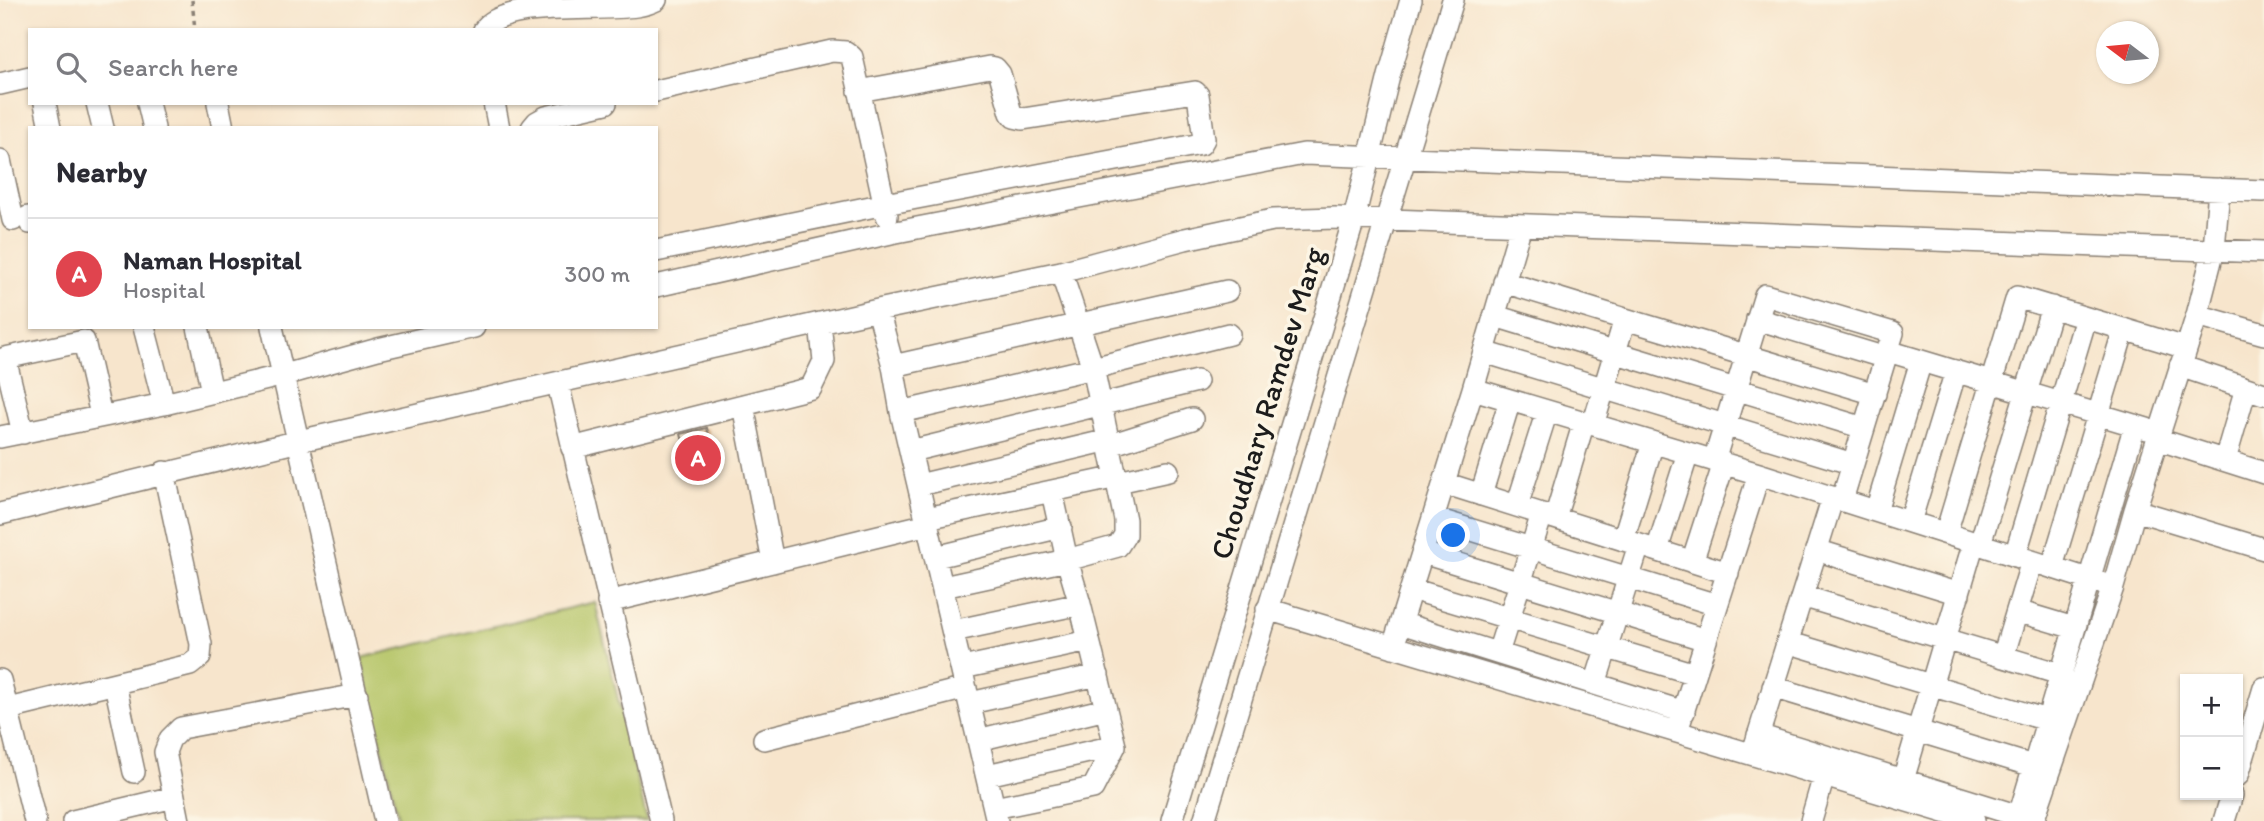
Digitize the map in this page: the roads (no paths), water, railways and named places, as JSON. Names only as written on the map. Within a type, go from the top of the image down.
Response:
[{"type":"street","points":[[485,28],[494,15],[516,4],[547,2],[634,7],[656,0]]},
{"type":"street","name":"Choudhary Ramdev Marg","points":[[1172,821],[1354,219],[1411,0]]},
{"type":"street","points":[[1204,821],[1453,0]]},
{"type":"street","points":[[658,91],[821,53],[841,50],[850,54],[891,233]]},
{"type":"street","points":[[658,251],[1201,144],[1204,135],[1198,95],[1192,92],[1018,118],[1011,113],[998,70],[990,67],[859,91]]},
{"type":"street","points":[[0,84],[28,77]]},
{"type":"street","points":[[45,105],[50,126]]},
{"type":"street","points":[[97,105],[103,126]]},
{"type":"street","points":[[148,105],[154,126]]},
{"type":"street","points":[[218,105],[223,126]]},
{"type":"street","points":[[494,105],[499,126]]},
{"type":"street","points":[[534,126],[546,117],[597,105]]},
{"type":"street","points":[[658,286],[891,233],[1304,154],[2264,191]]},
{"type":"street","points":[[0,160],[20,220]]},
{"type":"street","points":[[2033,821],[2113,587],[2197,315],[2214,249],[2219,189]]},
{"type":"street","points":[[0,514],[164,472],[878,310],[1061,272],[1185,239],[1272,220],[1387,220],[2264,252]]},
{"type":"street","points":[[1393,647],[1521,225]]},
{"type":"street","points":[[943,587],[1067,560],[1118,545],[1125,535],[1125,520],[1093,368],[1061,272]]},
{"type":"street","points":[[1504,282],[1875,394]]},
{"type":"street","points":[[893,366],[1227,291]]},
{"type":"street","points":[[1946,533],[2017,297],[2124,329],[2255,391],[2225,460]]},
{"type":"street","points":[[1903,780],[1959,594],[2052,307]]},
{"type":"street","points":[[878,310],[996,814],[1093,788],[1115,746],[1052,492]]},
{"type":"street","points":[[2197,315],[2264,334]]},
{"type":"street","points":[[1495,316],[1864,428]]},
{"type":"street","points":[[1498,653],[1531,548],[1548,516],[1604,388],[1625,318]]},
{"type":"street","points":[[2033,561],[2060,403],[2087,318]]},
{"type":"street","points":[[1692,562],[1719,462],[1725,425],[1757,319],[1921,361],[2135,425],[2158,436],[2264,473]]},
{"type":"street","points":[[572,448],[811,388],[824,361],[820,323]]},
{"type":"street","points":[[145,329],[164,404]]},
{"type":"street","points":[[198,329],[212,392]]},
{"type":"street","points":[[272,329],[385,821]]},
{"type":"street","points":[[0,438],[164,404],[465,329]]},
{"type":"street","points":[[2003,657],[2033,561],[2098,414],[2124,329]]},
{"type":"street","points":[[23,433],[2,349],[57,336],[83,334],[101,415]]},
{"type":"street","points":[[901,412],[1229,334]]},
{"type":"street","points":[[1484,352],[1853,464]]},
{"type":"street","points":[[1755,744],[1816,550],[1853,464],[1887,354]]},
{"type":"street","points":[[1876,511],[1921,361]]},
{"type":"street","points":[[1910,522],[1956,371]]},
{"type":"street","points":[[911,450],[1197,381]]},
{"type":"street","points":[[558,384],[661,821]]},
{"type":"street","points":[[1473,389],[1838,498],[2113,587]]},
{"type":"street","points":[[1481,495],[1510,400]]},
{"type":"street","points":[[743,405],[773,562]]},
{"type":"street","points":[[1517,506],[1547,411]]},
{"type":"street","points":[[919,485],[1109,442],[1192,419]]},
{"type":"street","points":[[1267,609],[1677,732],[1755,744],[1903,780],[2019,816],[2135,425]]},
{"type":"street","points":[[1640,545],[1653,443]]},
{"type":"street","points":[[1595,684],[1640,545],[1688,453]]},
{"type":"street","points":[[608,602],[928,521],[1052,492],[1168,471]]},
{"type":"street","points":[[4,710],[190,665],[201,657],[201,644],[164,472]]},
{"type":"street","points":[[1677,732],[1759,474]]},
{"type":"street","points":[[1444,483],[1728,573]]},
{"type":"street","points":[[2135,510],[2264,549]]},
{"type":"street","points":[[1433,518],[1717,605]]},
{"type":"street","points":[[936,557],[1061,527]]},
{"type":"street","points":[[1816,550],[1959,594]]},
{"type":"street","points":[[1423,553],[1706,640]]},
{"type":"street","points":[[1412,589],[1695,674]]},
{"type":"street","points":[[1802,596],[2060,674]]},
{"type":"street","points":[[953,631],[1080,604]]},
{"type":"street","points":[[2017,611],[2074,628]]},
{"type":"street","points":[[1401,623],[1684,712]]},
{"type":"street","points":[[764,739],[966,686],[1089,641]]},
{"type":"street","points":[[1787,642],[2047,720]]},
{"type":"street","points":[[966,686],[1098,675]]},
{"type":"street","points":[[0,680],[4,710],[35,821]]},
{"type":"street","points":[[115,684],[134,772]]},
{"type":"street","points":[[1773,687],[2033,766]]},
{"type":"street","points":[[2243,758],[2264,688]]},
{"type":"street","points":[[179,821],[165,752],[170,739],[181,728],[356,695]]},
{"type":"street","points":[[978,740],[1106,709]]},
{"type":"street","points":[[1755,744],[1824,776],[1974,821]]},
{"type":"street","points":[[987,775],[1115,746]]},
{"type":"street","points":[[1811,821],[1824,776]]},
{"type":"street","points":[[73,821],[174,796]]},
{"type":"street","points":[[2224,821],[2230,800]]},
{"type":"place","name":"Naman Hospital","points":[[698,458]]}]
